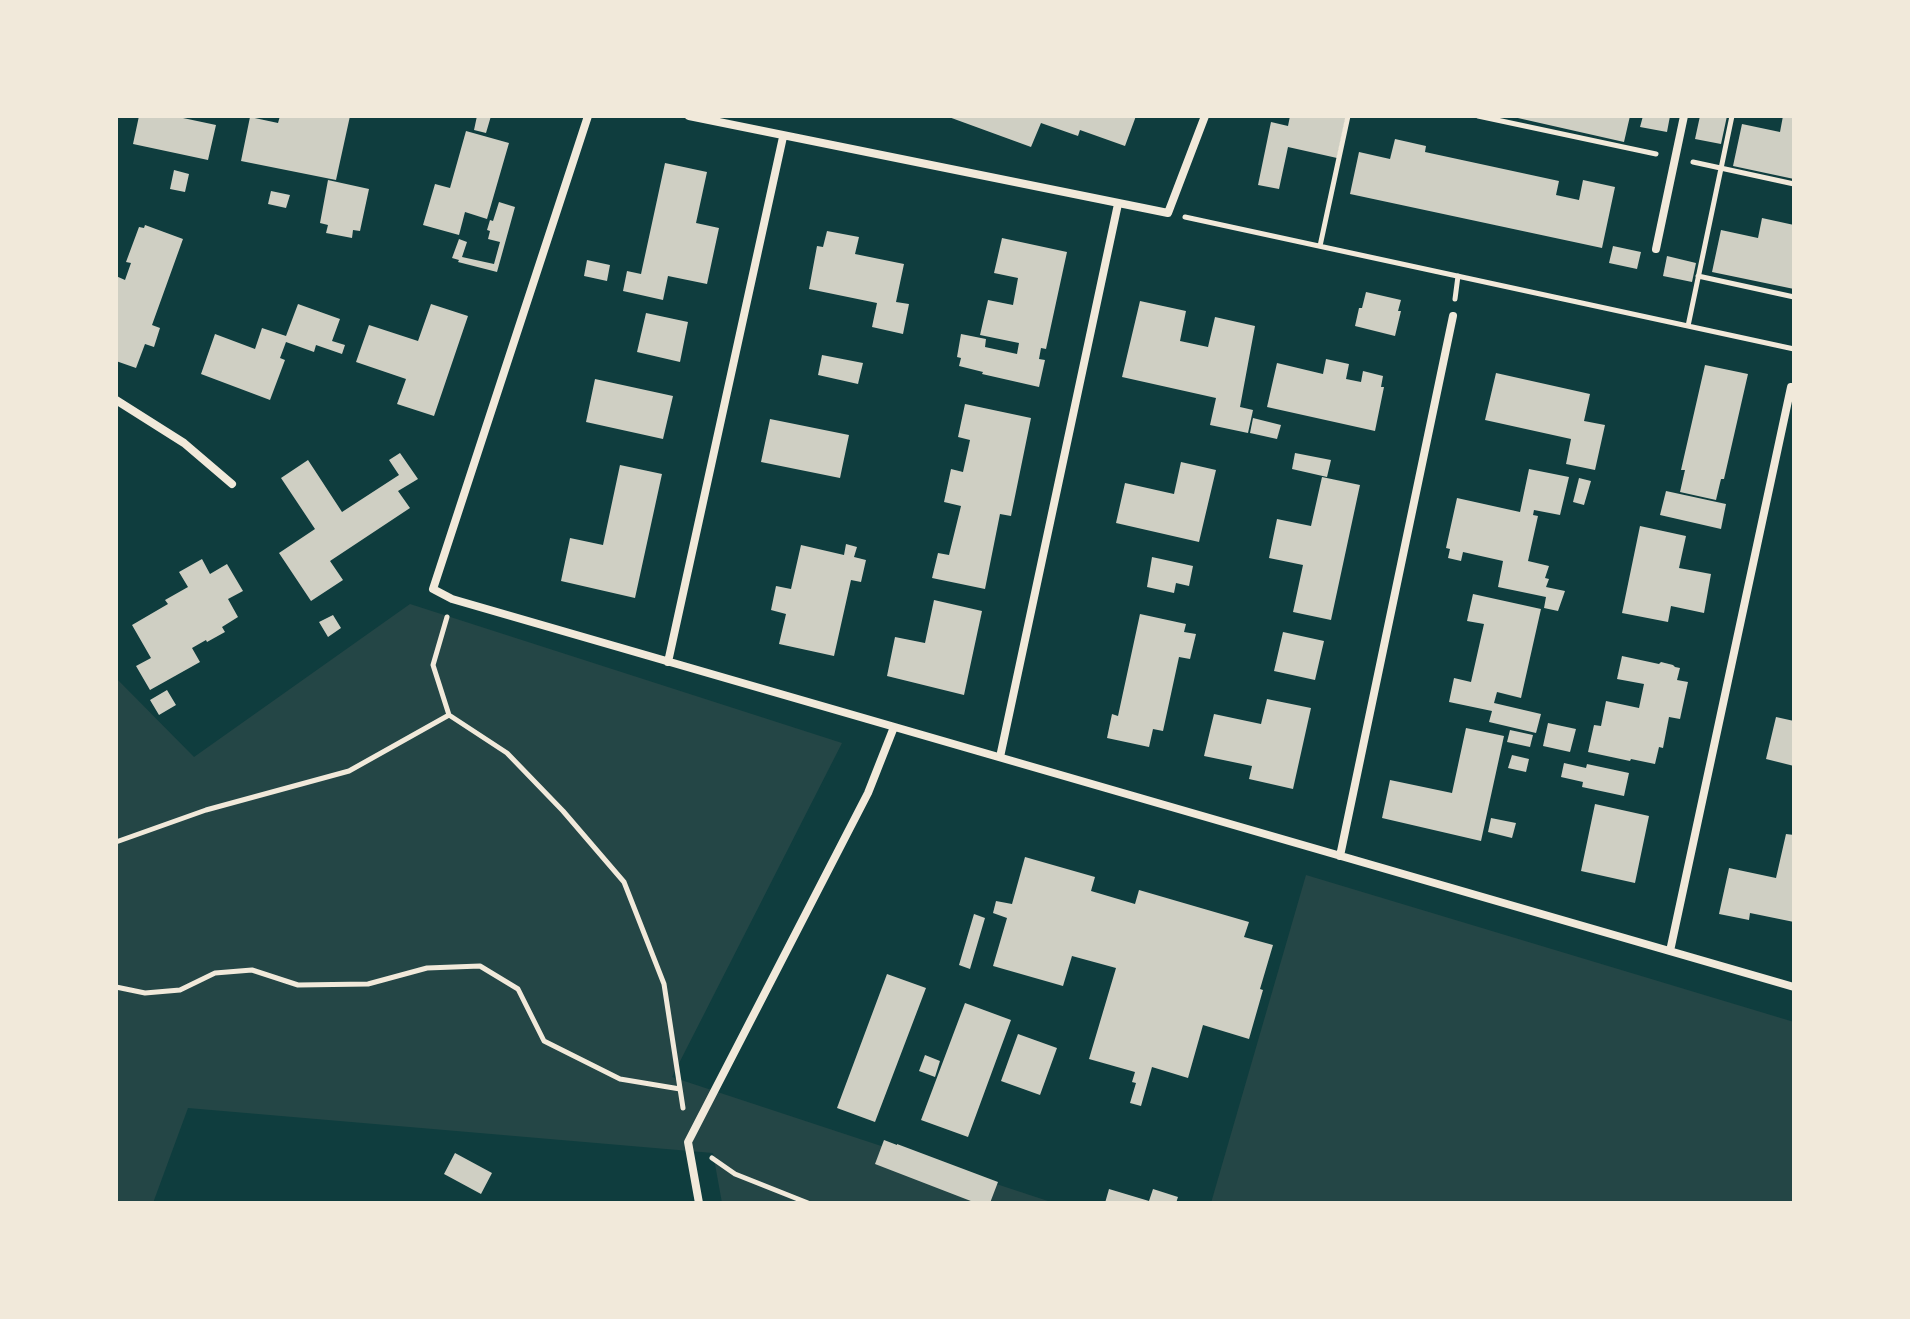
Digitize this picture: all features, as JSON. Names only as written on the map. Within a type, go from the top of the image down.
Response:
[{"type":"street","points":[[588,116],[433,589],[452,599],[1794,987]]},
{"type":"street","points":[[689,116],[1168,213],[1205,116]]},
{"type":"street","points":[[1656,249],[1684,116]]},
{"type":"street","points":[[668,662],[783,137]]},
{"type":"street","points":[[1000,757],[1118,204]]},
{"type":"street","points":[[1340,856],[1453,316]]},
{"type":"street","points":[[1670,951],[1791,387]]},
{"type":"street","points":[[116,400],[184,443],[232,484]]},
{"type":"street","points":[[699,1203],[688,1142],[868,793],[894,727]]},
{"type":"path","points":[[1320,246],[1348,116]]},
{"type":"path","points":[[1478,116],[1794,184]]},
{"type":"path","points":[[1688,326],[1732,116]]},
{"type":"path","points":[[1168,213],[1794,349]]},
{"type":"path","points":[[1698,276],[1794,297]]},
{"type":"path","points":[[452,599],[433,665],[449,715],[507,753],[563,811],[624,882],[664,984],[688,1142],[735,1174],[808,1203]]},
{"type":"path","points":[[116,842],[206,810],[349,771],[449,715]]},
{"type":"path","points":[[116,987],[145,993],[180,990],[215,973],[252,970],[298,985],[368,984],[427,968],[480,966],[518,989],[544,1041],[620,1079],[680,1089]]},
{"type":"shaded area","points":[[410,604],[842,743],[672,1077],[1054,1203],[722,1203],[713,1153],[188,1108],[153,1203],[116,1203],[116,678],[194,757]]},
{"type":"shaded area","points":[[1306,875],[1794,1022],[1794,1203],[1211,1203]]},
{"type":"building","points":[[139,116],[184,116],[216,125],[208,160],[133,144]]},
{"type":"building","points":[[280,116],[350,116],[336,180],[241,161],[250,117],[278,123]]},
{"type":"building","points":[[477,116],[491,116],[486,133],[474,130]]},
{"type":"building","points":[[946,116],[1136,116],[1125,146],[1080,130],[1078,136],[1041,123],[1031,147]]},
{"type":"building","points":[[1290,116],[1346,116],[1337,158],[1288,147],[1279,189],[1258,185],[1271,122],[1288,126]]},
{"type":"building","points":[[1509,116],[1630,116],[1624,142]]},
{"type":"building","points":[[1643,116],[1670,116],[1667,132],[1640,127]]},
{"type":"building","points":[[1700,116],[1727,116],[1721,144],[1695,139]]},
{"type":"building","points":[[1783,116],[1794,116],[1794,179],[1733,166],[1742,124],[1780,132]]},
{"type":"building","points":[[466,131],[509,143],[487,219],[465,212],[459,235],[423,225],[435,184],[450,188]]},
{"type":"building","points":[[1395,139],[1426,146],[1425,152],[1559,181],[1556,195],[1579,200],[1583,180],[1615,187],[1602,248],[1350,194],[1359,152],[1390,159]]},
{"type":"building","points":[[665,163],[707,172],[696,223],[719,228],[707,284],[668,276],[663,300],[623,291],[627,271],[641,274]]},
{"type":"building","points":[[174,170],[189,174],[185,192],[170,189]]},
{"type":"building","points":[[328,180],[369,189],[360,231],[353,230],[352,238],[326,233],[328,225],[320,223]]},
{"type":"building","points":[[271,191],[290,195],[286,208],[268,204]]},
{"type":"building","points":[[499,202],[515,207],[497,272],[452,258],[459,239],[467,242],[462,257],[494,264],[500,242],[488,239],[490,231],[487,230]]},
{"type":"building","points":[[1762,218],[1794,225],[1794,289],[1712,272],[1721,230],[1758,238]]},
{"type":"building","points":[[145,225],[183,239],[152,325],[160,328],[154,347],[145,344],[136,368],[116,361],[116,276],[125,280],[131,263],[126,262],[139,227],[144,228]]},
{"type":"building","points":[[827,231],[859,237],[855,254],[904,264],[896,302],[909,304],[903,334],[872,327],[877,303],[809,289],[817,246],[823,247]]},
{"type":"building","points":[[1002,238],[1067,252],[1046,349],[1041,348],[1039,359],[1045,360],[1039,387],[959,366],[961,358],[957,357],[961,334],[986,339],[985,347],[1017,354],[1019,343],[980,335],[988,300],[1013,305],[1018,278],[994,273]]},
{"type":"building","points":[[1613,246],[1641,252],[1637,269],[1609,263]]},
{"type":"building","points":[[1667,256],[1696,263],[1692,282],[1663,276]]},
{"type":"building","points":[[587,260],[610,265],[607,281],[584,276]]},
{"type":"building","points":[[1366,292],[1401,300],[1395,336],[1355,326]]},
{"type":"building","points":[[1140,301],[1186,311],[1180,341],[1208,347],[1215,317],[1255,326],[1240,407],[1253,410],[1248,433],[1210,425],[1216,398],[1122,377]]},
{"type":"building","points":[[298,304],[340,319],[332,341],[345,345],[342,354],[316,345],[314,352],[286,342],[280,358],[285,360],[270,400],[201,374],[215,334],[255,349],[262,328],[286,336]]},
{"type":"building","points":[[431,304],[468,316],[434,416],[397,404],[406,379],[356,362],[369,325],[418,341]]},
{"type":"building","points":[[646,313],[688,322],[680,362],[637,352]]},
{"type":"building","points":[[822,355],[863,363],[858,384],[818,375]]},
{"type":"building","points":[[1326,359],[1349,364],[1346,379],[1361,382],[1363,371],[1383,376],[1381,387],[1384,387],[1375,431],[1267,407],[1277,363],[1323,374]]},
{"type":"building","points":[[1705,365],[1748,374],[1724,479],[1721,479],[1716,500],[1680,492],[1685,470],[1681,470]]},
{"type":"building","points":[[1496,373],[1590,394],[1584,421],[1605,425],[1595,470],[1566,464],[1571,439],[1485,420]]},
{"type":"building","points":[[595,379],[673,396],[663,439],[586,422]]},
{"type":"building","points":[[965,404],[1031,418],[1011,516],[1000,514],[985,589],[932,578],[938,553],[949,555],[961,506],[944,502],[951,469],[963,472],[970,440],[958,437]]},
{"type":"building","points":[[1253,418],[1281,425],[1277,439],[1250,433]]},
{"type":"building","points":[[770,419],[849,435],[840,478],[761,462]]},
{"type":"building","points":[[400,453],[418,479],[398,491],[410,508],[330,561],[343,580],[311,601],[279,553],[315,529],[281,478],[308,460],[342,512],[399,475],[389,460]]},
{"type":"building","points":[[1295,453],[1331,460],[1327,477],[1292,469]]},
{"type":"building","points":[[1181,462],[1216,470],[1199,542],[1116,523],[1125,483],[1174,494]]},
{"type":"building","points":[[620,465],[662,474],[635,598],[561,581],[570,538],[603,545]]},
{"type":"building","points":[[1529,469],[1569,477],[1560,515],[1534,510],[1533,515],[1538,516],[1528,561],[1549,566],[1546,587],[1565,591],[1558,611],[1544,608],[1546,597],[1498,587],[1503,561],[1463,552],[1461,561],[1448,558],[1450,549],[1446,548],[1457,498],[1520,512]]},
{"type":"building","points":[[1322,477],[1360,485],[1331,620],[1293,612],[1303,565],[1269,558],[1277,519],[1311,526]]},
{"type":"building","points":[[1579,478],[1591,481],[1584,505],[1573,502]]},
{"type":"building","points":[[1666,491],[1726,504],[1721,529],[1660,515]]},
{"type":"building","points":[[1640,526],[1686,536],[1679,568],[1711,574],[1704,613],[1671,606],[1668,622],[1622,613]]},
{"type":"building","points":[[846,544],[857,547],[854,557],[866,560],[861,582],[851,580],[834,656],[779,644],[786,614],[771,610],[776,586],[791,589],[801,545],[844,555]]},
{"type":"building","points":[[1152,557],[1193,566],[1189,586],[1176,583],[1174,593],[1147,587]]},
{"type":"building","points":[[202,559],[210,574],[227,564],[243,591],[228,599],[238,617],[222,627],[225,632],[192,648],[200,662],[150,690],[136,666],[151,658],[132,625],[168,604],[165,600],[188,587],[179,572]]},
{"type":"building","points":[[1473,594],[1541,609],[1521,698],[1497,692],[1494,703],[1541,714],[1536,733],[1489,722],[1492,711],[1449,702],[1454,678],[1471,682],[1484,624],[1467,621]]},
{"type":"building","points":[[934,600],[982,611],[964,695],[887,676],[895,637],[925,643]]},
{"type":"building","points":[[1140,614],[1186,624],[1184,632],[1196,634],[1190,659],[1179,657],[1163,731],[1153,729],[1149,747],[1107,738],[1112,714],[1118,716]]},
{"type":"building","points":[[333,615],[341,628],[328,637],[319,622]]},
{"type":"building","points":[[1283,632],[1324,641],[1315,680],[1274,671]]},
{"type":"building","points":[[1622,656],[1673,665],[1680,668],[1677,680],[1688,682],[1680,719],[1669,717],[1663,748],[1659,747],[1655,764],[1588,752],[1594,725],[1601,726],[1606,701],[1639,708],[1644,684],[1617,679]]},
{"type":"building","points":[[167,690],[176,705],[159,715],[150,700]]},
{"type":"building","points":[[1267,699],[1311,708],[1293,789],[1249,779],[1252,766],[1204,756],[1214,714],[1261,724]]},
{"type":"building","points":[[1776,717],[1794,721],[1794,766],[1766,759]]},
{"type":"building","points":[[1548,723],[1576,729],[1570,752],[1543,746]]},
{"type":"building","points":[[1466,728],[1504,736],[1481,841],[1382,818],[1390,780],[1452,793]]},
{"type":"building","points":[[1510,730],[1533,735],[1530,747],[1507,742]]},
{"type":"building","points":[[1512,755],[1529,759],[1526,772],[1508,768]]},
{"type":"building","points":[[1564,763],[1586,768],[1587,764],[1629,773],[1624,796],[1582,787],[1583,782],[1561,777]]},
{"type":"building","points":[[1595,804],[1649,816],[1635,883],[1581,871]]},
{"type":"building","points":[[1491,818],[1516,823],[1512,838],[1488,832]]},
{"type":"building","points":[[1786,834],[1794,835],[1794,922],[1750,913],[1749,920],[1719,914],[1729,868],[1776,878]]},
{"type":"building","points":[[1025,857],[1095,877],[1091,891],[1135,904],[1139,890],[1249,922],[1244,937],[1273,945],[1249,1039],[1203,1025],[1188,1078],[1152,1067],[1141,1106],[1130,1103],[1136,1083],[1132,1082],[1135,1072],[1089,1059],[1116,968],[1072,956],[1063,986],[993,966],[1007,918],[993,913],[996,901],[1012,904]]},
{"type":"building","points":[[974,914],[985,918],[970,969],[959,965]]},
{"type":"building","points":[[887,974],[926,988],[875,1122],[837,1108]]},
{"type":"building","points":[[965,1003],[1011,1020],[968,1137],[921,1120]]},
{"type":"building","points":[[1018,1034],[1057,1048],[1040,1095],[1001,1081]]},
{"type":"building","points":[[925,1055],[940,1061],[935,1077],[919,1071]]},
{"type":"building","points":[[884,1140],[998,1182],[990,1203],[976,1203],[875,1164]]},
{"type":"building","points":[[455,1153],[492,1173],[481,1194],[444,1174]]},
{"type":"building","points":[[1109,1189],[1149,1201],[1153,1189],[1178,1197],[1176,1203],[1105,1203]]}]
